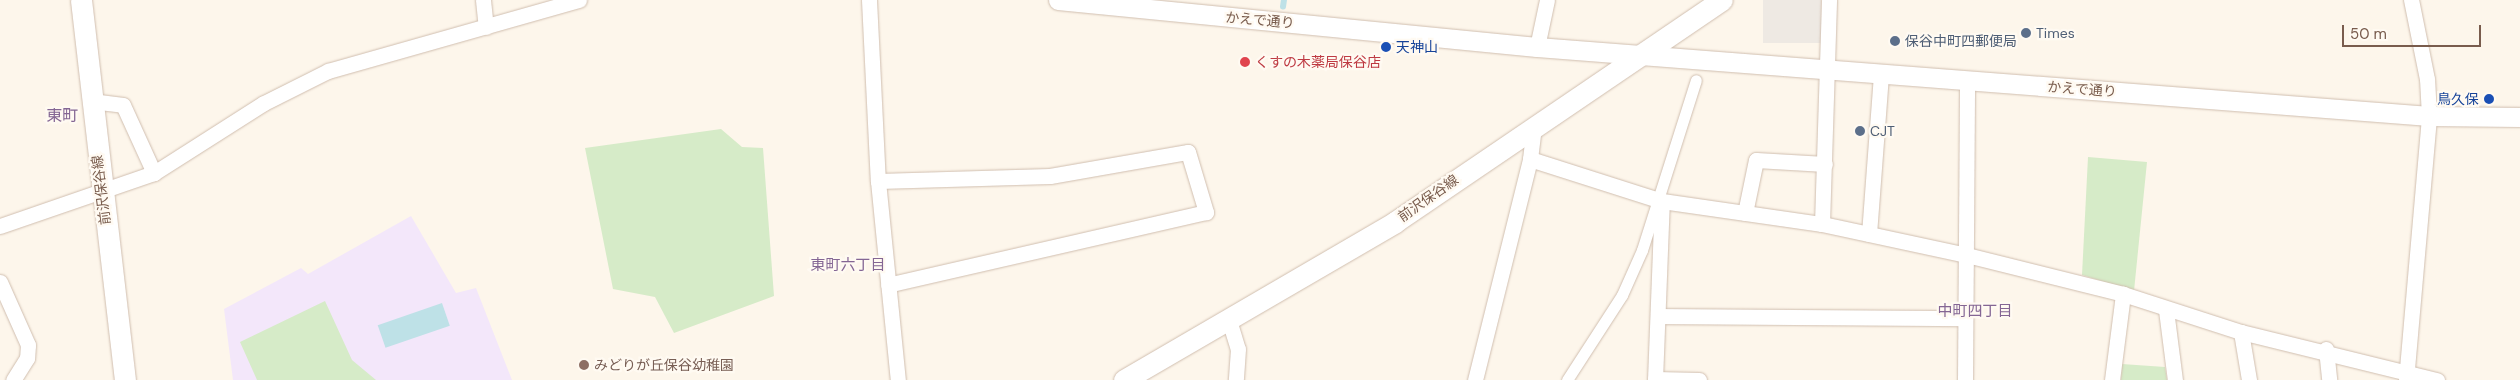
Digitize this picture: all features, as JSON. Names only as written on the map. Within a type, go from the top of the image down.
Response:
[{"type":"main road","name":"前沢保谷線","points":[[81,0],[101,192],[125,380]]},
{"type":"main road","name":"前沢保谷線","points":[[1124,380],[1148,374],[1229,320],[1395,222],[1534,125],[1644,55],[1722,0]]},
{"type":"street","points":[[483,0],[486,27]]},
{"type":"street","points":[[0,226],[154,173],[306,81],[356,61],[486,27],[579,0]]},
{"type":"street","points":[[869,0],[878,181],[898,380]]},
{"type":"street","name":"かえで通り","points":[[1058,0],[1150,5],[1537,47],[2429,116],[2520,117]]},
{"type":"street","points":[[1537,47],[1548,0]]},
{"type":"street","points":[[1822,224],[1830,70],[1829,0]]},
{"type":"street","points":[[2407,376],[2429,116],[2427,79],[2411,0]]},
{"type":"street","points":[[1869,234],[1881,74]]},
{"type":"street","points":[[1567,380],[1622,295],[1661,201],[1696,80]]},
{"type":"street","points":[[1964,380],[1967,255],[1966,80]]},
{"type":"street","points":[[91,101],[123,105],[154,173]]},
{"type":"street","points":[[1475,380],[1530,159],[1534,125]]},
{"type":"street","points":[[878,181],[1050,176],[1188,152],[1206,212],[888,285]]},
{"type":"street","points":[[1530,159],[1661,201],[1822,224],[1967,255],[2123,294],[2166,310],[2241,332],[2326,349],[2407,376],[2437,380]]},
{"type":"street","points":[[1745,213],[1756,160],[1825,164]]},
{"type":"street","points":[[1661,201],[1655,380],[1699,380]]},
{"type":"street","points":[[0,282],[28,345],[27,358],[13,380]]},
{"type":"street","points":[[2112,380],[2123,294]]},
{"type":"street","points":[[2166,310],[2175,380]]},
{"type":"street","points":[[1658,316],[1965,318]]},
{"type":"street","points":[[1229,320],[1238,349],[1236,380]]},
{"type":"street","points":[[2241,332],[2249,380]]},
{"type":"street","points":[[2326,349],[2329,380]]},
{"type":"shaded area","points":[[1763,0],[1821,0],[1821,43],[1763,43]]},
{"type":"shaded area","points":[[411,216],[456,293],[476,288],[512,380],[233,380],[224,309],[301,268],[308,274]]},
{"type":"green space","points":[[721,129],[742,147],[763,148],[774,296],[674,333],[655,297],[613,289],[585,148]]},
{"type":"green space","points":[[2088,157],[2147,162],[2134,291],[2082,275]]},
{"type":"green space","points":[[325,301],[352,360],[376,380],[257,380],[240,342]]},
{"type":"green space","points":[[2122,364],[2165,367],[2167,380],[2121,380]]},
{"type":"water","points":[[442,303],[450,326],[386,348],[378,325]]},
{"type":"waterway","points":[[1283,7],[1284,0]]},
{"type":"place","name":"Times","points":[[2026,33]]},
{"type":"place","name":"保谷中町四郵便局","points":[[1895,41]]},
{"type":"place","name":"天神山","points":[[1386,47]]},
{"type":"place","name":"くすの木薬局保谷店","points":[[1245,62]]},
{"type":"place","name":"鳥久保","points":[[2489,99]]},
{"type":"place","name":"CJT","points":[[1860,131]]},
{"type":"place","name":"みどりが丘保谷幼稚園","points":[[584,365]]},
{"type":"district","name":"東町","points":[[62,116]]},
{"type":"district","name":"東町六丁目","points":[[848,266]]},
{"type":"district","name":"中町四丁目","points":[[1975,312]]}]
